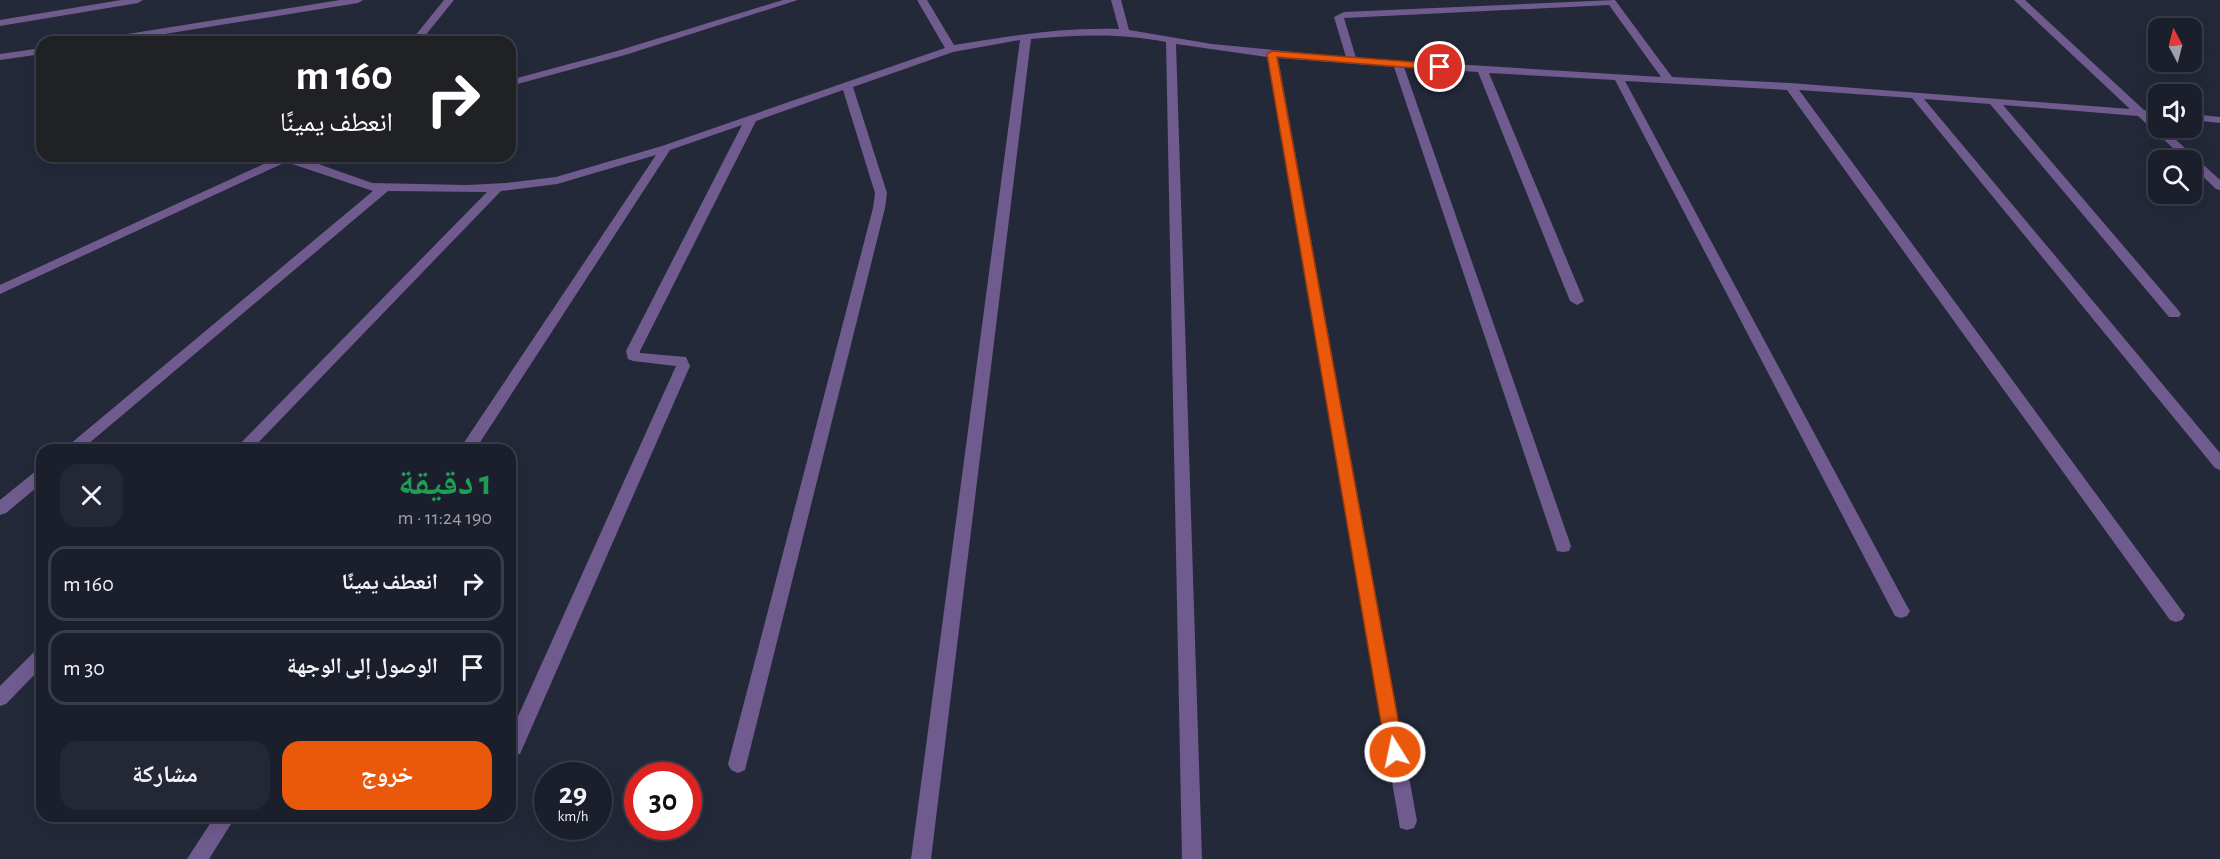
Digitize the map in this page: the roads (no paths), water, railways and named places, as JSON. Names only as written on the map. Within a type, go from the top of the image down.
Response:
[{"type":"street","points":[[0,23],[138,0]]},
{"type":"street","points":[[133,36],[358,0]]},
{"type":"street","points":[[420,36],[449,0]]},
{"type":"street","points":[[516,80],[621,53],[794,0]]},
{"type":"street","points":[[922,0],[951,49]]},
{"type":"street","points":[[1116,0],[1125,32]]},
{"type":"street","points":[[2019,0],[2220,186]]},
{"type":"street","points":[[1352,60],[1340,17],[1344,15],[1611,1],[1668,79]]},
{"type":"street","points":[[302,162],[371,187],[384,188],[497,188],[557,180],[666,148],[951,49],[1026,36],[1088,31],[1125,32],[1212,47],[1272,54],[1398,64],[1790,86],[2148,112]]},
{"type":"street","points":[[921,859],[1026,36]]},
{"type":"street","points":[[1171,39],[1192,859]]},
{"type":"street","points":[[0,57],[36,52]]},
{"type":"street","points":[[1272,54],[1407,821]]},
{"type":"street","points":[[1398,64],[1563,546]]},
{"type":"street","points":[[1482,70],[1577,301]]},
{"type":"street","points":[[1618,77],[1901,611]]},
{"type":"street","points":[[738,764],[879,208],[881,194],[847,84]]},
{"type":"street","points":[[1790,86],[2176,615]]},
{"type":"street","points":[[1915,95],[2220,464]]},
{"type":"street","points":[[1993,101],[2174,314]]},
{"type":"street","points":[[516,741],[683,366],[681,360],[638,358],[633,356],[633,351],[752,117]]},
{"type":"street","points":[[2202,118],[2220,120]]},
{"type":"street","points":[[471,444],[666,148]]},
{"type":"street","points":[[0,290],[277,162]]},
{"type":"street","points":[[78,444],[384,188]]},
{"type":"street","points":[[248,444],[497,188]]},
{"type":"street","points":[[0,509],[36,479]]},
{"type":"street","points":[[0,698],[36,661]]},
{"type":"street","points":[[197,859],[222,822]]}]
